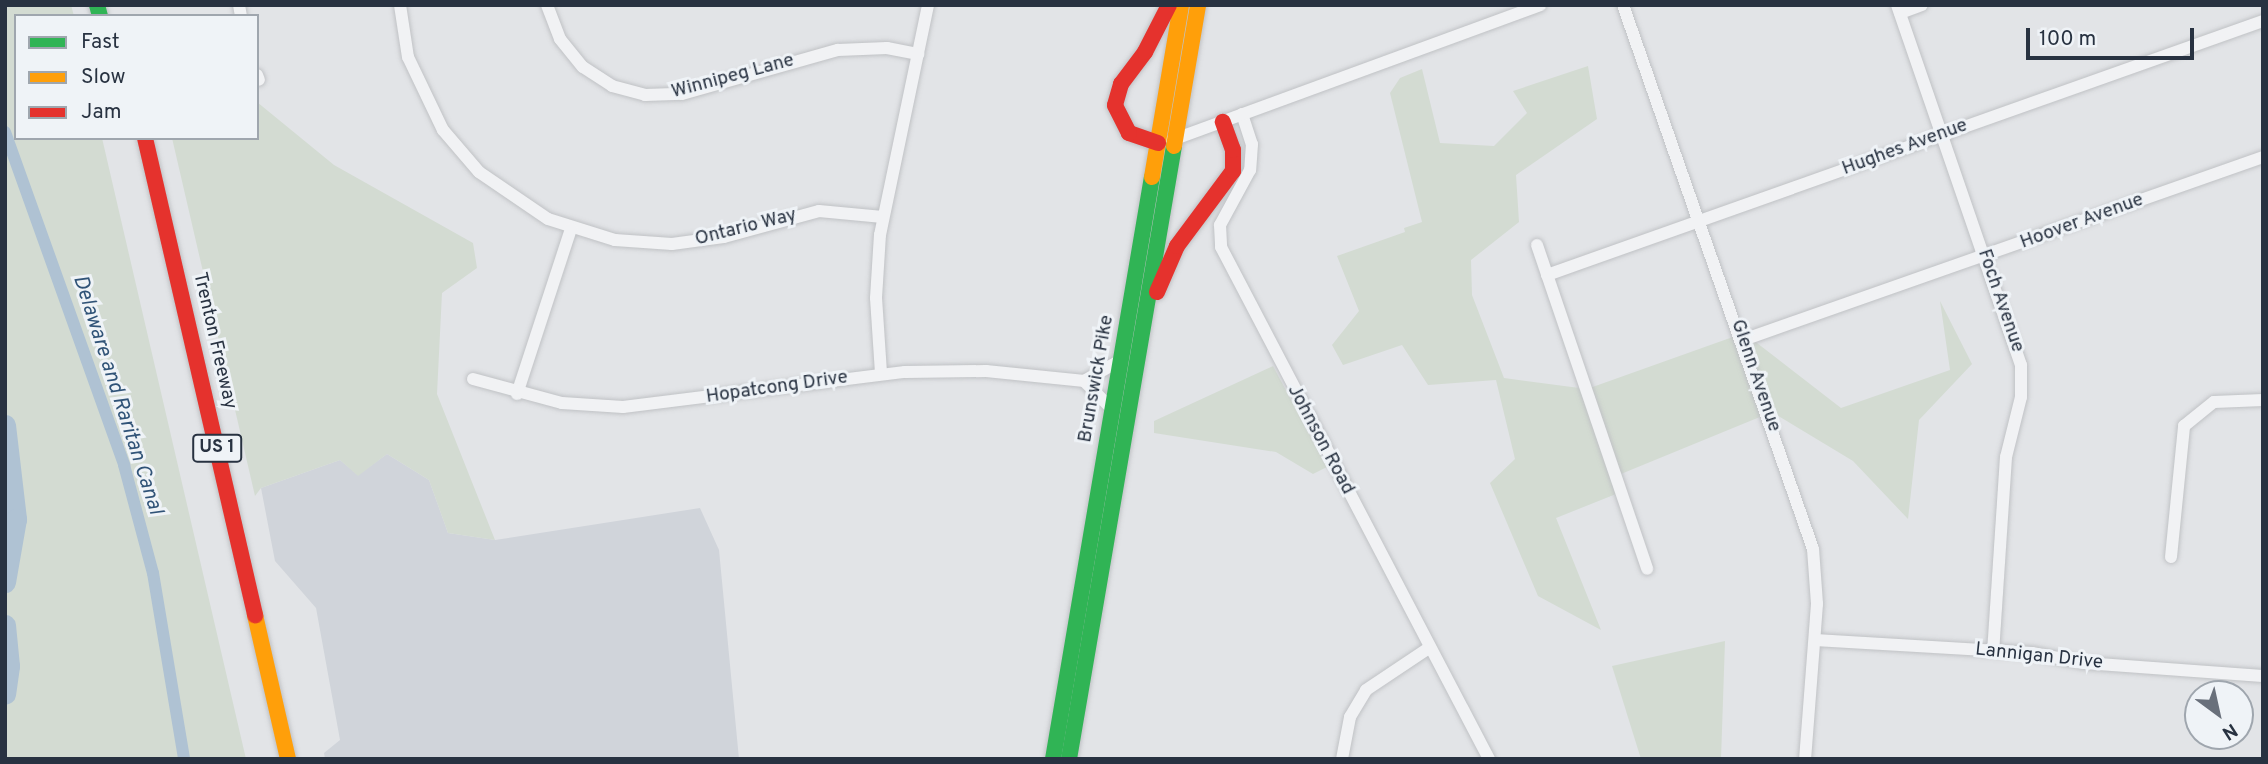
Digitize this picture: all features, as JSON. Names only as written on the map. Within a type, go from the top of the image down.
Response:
[{"type":"main road","points":[[1158,143],[1137,138],[1121,125],[1116,95],[1169,5]]},
{"type":"main road","name":"Brunswick Pike","points":[[1052,759],[1181,5]]},
{"type":"main road","name":"Brunswick Pike","points":[[1069,759],[1198,5]]},
{"type":"main road","points":[[1140,343],[1177,246],[1233,171],[1233,150],[1223,122]]},
{"type":"main road","name":"Trenton Freeway","points":[[130,140],[272,759]]},
{"type":"main road","name":"Trenton Freeway","points":[[145,140],[288,759]]},
{"type":"street","name":"Ontario Way","points":[[400,5],[408,57],[443,130],[500,190],[572,229],[615,240],[672,244],[724,237],[819,211],[883,218]]},
{"type":"street","name":"Winnipeg Lane","points":[[547,5],[560,39],[583,67],[612,86],[645,95],[682,94],[838,50],[887,48],[918,54]]},
{"type":"street","points":[[881,373],[876,298],[883,218],[928,5]]},
{"type":"street","points":[[1158,143],[1175,140],[1540,5]]},
{"type":"street","name":"Glenn Avenue","points":[[1623,5],[1810,536],[1817,576],[1815,640],[1805,759]]},
{"type":"street","points":[[1898,9],[1922,5]]},
{"type":"street","name":"Foch Avenue","points":[[1898,9],[2017,349],[2022,380],[2006,457],[1993,651]]},
{"type":"street","name":"Hughes Avenue","points":[[1547,275],[2263,21]]},
{"type":"street","name":"Johnson Road","points":[[1242,114],[1252,144],[1251,170],[1224,215],[1221,247],[1489,759]]},
{"type":"street","name":"Hoover Avenue","points":[[1743,340],[2263,157]]},
{"type":"street","points":[[517,394],[572,229]]},
{"type":"street","points":[[1537,245],[1647,569]]},
{"type":"street","points":[[1113,410],[1084,381],[1121,360]]},
{"type":"street","name":"Hopatcong Drive","points":[[472,379],[517,394],[596,407],[645,406],[881,373],[978,371],[1084,381]]},
{"type":"street","points":[[2171,557],[2184,426],[2214,402],[2263,400]]},
{"type":"street","name":"Lannigan Drive","points":[[1815,640],[1993,651],[2263,676]]},
{"type":"street","points":[[1342,759],[1350,717],[1366,690],[1429,648]]},
{"type":"shaded area","points":[[5,5],[71,5],[73,14],[14,14],[14,140],[102,140],[246,759],[5,759]]},
{"type":"shaded area","points":[[1588,66],[1597,119],[1516,175],[1519,222],[1471,260],[1472,295],[1504,378],[1587,389],[1744,333],[1841,408],[1950,370],[1940,301],[1972,364],[1919,420],[1908,519],[1853,461],[1772,412],[1616,476],[1621,492],[1556,518],[1601,630],[1538,596],[1490,483],[1515,459],[1496,380],[1428,385],[1402,345],[1343,365],[1332,345],[1359,311],[1337,256],[1405,232],[1404,228],[1422,222],[1390,93],[1400,78],[1422,69],[1440,143],[1494,146],[1527,113],[1513,91]]},
{"type":"shaded area","points":[[259,104],[334,165],[473,243],[477,268],[442,293],[437,394],[495,540],[448,533],[429,480],[387,454],[358,476],[340,460],[261,488],[255,496],[172,140],[259,140]]},
{"type":"shaded area","points":[[1273,366],[1327,467],[1313,474],[1276,452],[1154,433],[1154,421]]},
{"type":"shaded area","points":[[387,454],[429,480],[448,533],[495,540],[700,508],[719,550],[739,759],[325,759],[324,753],[340,740],[316,608],[275,561],[261,488],[340,460],[358,475]]},
{"type":"shaded area","points":[[1725,641],[1721,759],[1641,759],[1612,666]]},
{"type":"waterway","name":"Delaware and Raritan Canal","points":[[5,132],[124,465],[153,573],[184,759]]},
{"type":"waterway","points":[[5,425],[16,519],[5,582]]},
{"type":"waterway","points":[[5,625],[9,666],[5,694]]},
{"type":"traffic: fast","points":[[97,5],[99,14]]},
{"type":"traffic: fast","points":[[1069,759],[1174,146]]},
{"type":"traffic: fast","points":[[1053,759],[1152,177]]},
{"type":"traffic: slow","points":[[1152,177],[1181,5]]},
{"type":"traffic: slow","points":[[1174,146],[1198,5]]},
{"type":"traffic: slow","points":[[255,615],[288,759]]},
{"type":"traffic: jam","points":[[1158,143],[1129,133],[1115,105],[1121,84],[1145,52],[1169,5]]},
{"type":"traffic: jam","points":[[1157,292],[1177,246],[1233,171],[1233,150],[1223,122]]},
{"type":"traffic: jam","points":[[145,140],[255,615]]}]
